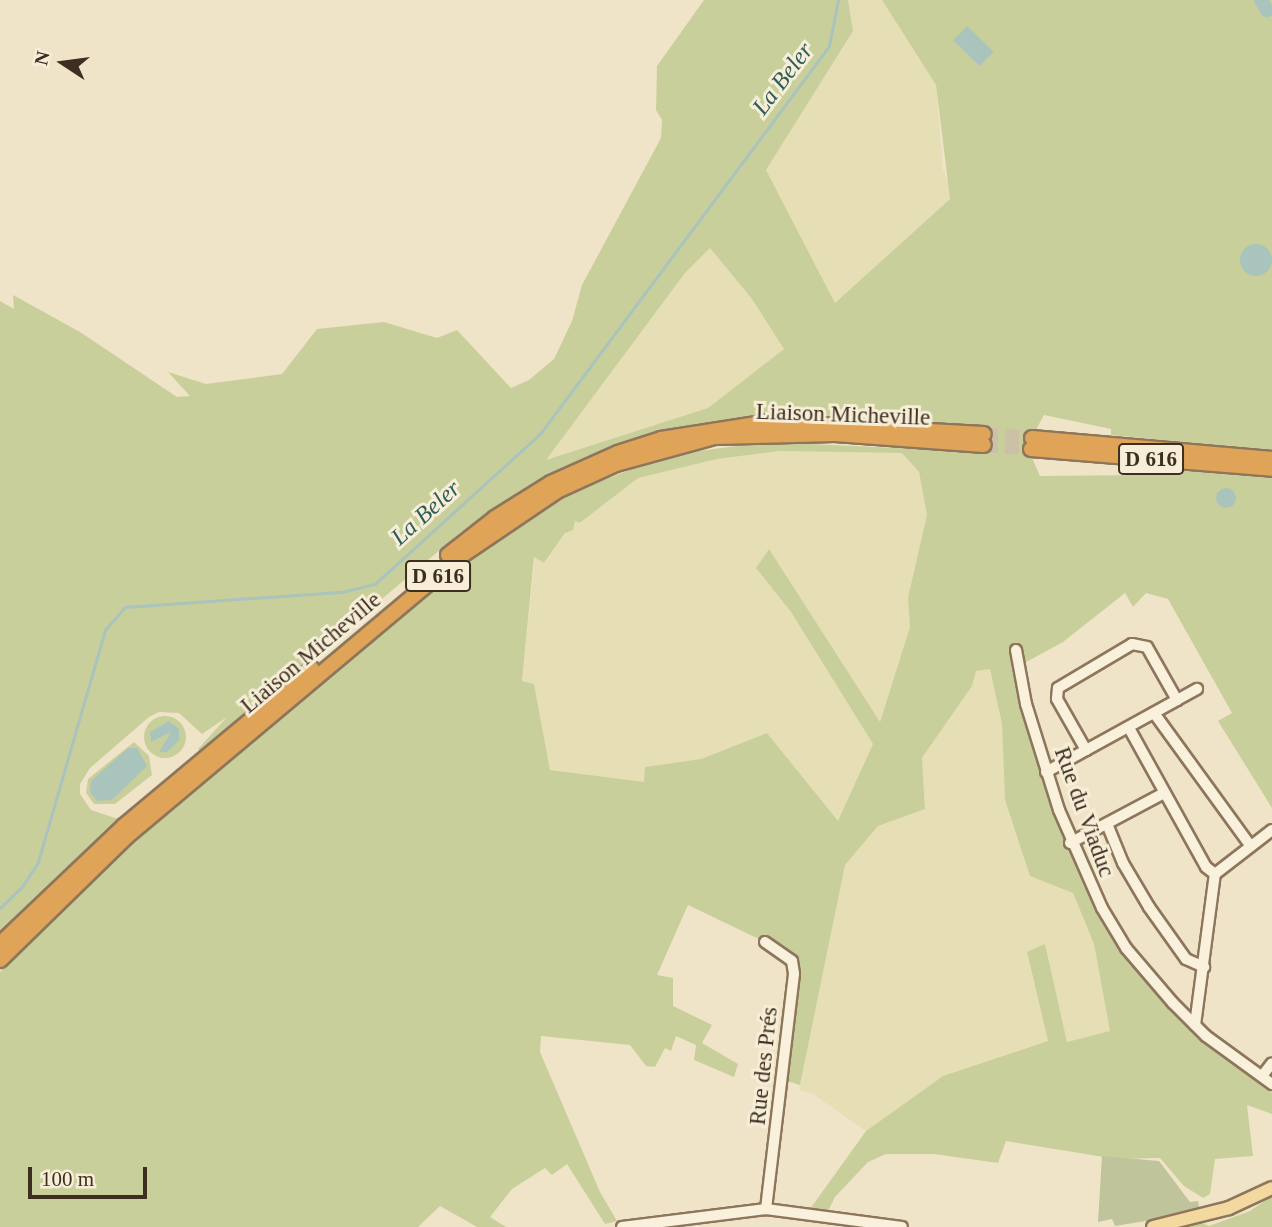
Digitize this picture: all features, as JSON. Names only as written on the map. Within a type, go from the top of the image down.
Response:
[{"type":"highway","name":"Liaison Micheville","points":[[0,944],[124,826],[456,549],[495,518],[562,478],[650,442],[728,426],[835,424],[984,440],[835,434],[715,438],[616,464],[557,491],[464,554],[125,838],[0,960]]},
{"type":"highway","name":"D 616","points":[[1272,459],[1031,444],[1272,470]]},
{"type":"main road","points":[[1153,1227],[1229,1208],[1272,1188]]},
{"type":"street","points":[[1086,750],[1057,699],[1058,688],[1132,644],[1147,647],[1177,699]]},
{"type":"street","name":"Rue du Viaduc","points":[[1016,650],[1046,772],[1070,843],[1126,948],[1195,1026],[1272,1084]]},
{"type":"street","points":[[1046,772],[1197,689]]},
{"type":"street","points":[[1154,713],[1250,845]]},
{"type":"street","points":[[1129,728],[1206,867],[1215,874]]},
{"type":"street","points":[[1070,843],[1164,793]]},
{"type":"street","points":[[1107,824],[1123,863],[1149,907],[1186,959],[1203,967]]},
{"type":"street","points":[[1195,1026],[1215,874],[1272,830]]},
{"type":"street","name":"Rue des Prés","points":[[765,942],[792,961],[794,974],[766,1209]]},
{"type":"street","points":[[1262,1076],[1272,1063]]},
{"type":"street","points":[[622,1227],[766,1209],[902,1227]]},
{"type":"shaded area","points":[[848,0],[882,0],[936,85],[943,170],[951,187],[950,199],[835,303],[766,170],[853,31]]},
{"type":"shaded area","points":[[710,248],[752,299],[784,349],[708,408],[545,461],[685,273]]},
{"type":"shaded area","points":[[779,451],[902,453],[919,472],[927,515],[910,627],[880,723],[769,549],[756,568],[791,612],[873,744],[838,822],[767,733],[701,759],[646,767],[644,783],[550,770],[534,684],[522,681],[535,557],[545,563],[574,520],[581,523],[638,478],[717,459]]},
{"type":"shaded area","points":[[990,669],[1002,724],[1005,800],[1030,876],[1073,892],[1094,944],[1110,1031],[1067,1042],[1045,945],[1027,953],[1048,1041],[943,1076],[866,1131],[813,1094],[799,1090],[845,865],[878,826],[925,809],[922,758],[972,686],[976,671]]},
{"type":"green space","points":[[704,0],[848,0],[853,31],[766,170],[835,303],[950,199],[936,85],[882,0],[1272,0],[1272,451],[1111,435],[1111,429],[1044,415],[1032,437],[1030,453],[1040,476],[1138,475],[1135,466],[1272,478],[1272,808],[1218,721],[1232,713],[1168,599],[1146,593],[1133,607],[1125,593],[1063,642],[1019,666],[1046,772],[1102,908],[1173,1003],[1261,1076],[1261,1085],[1272,1093],[1272,1114],[1247,1105],[1253,1156],[1215,1159],[1210,1194],[1203,1198],[1184,1186],[1160,1158],[1116,1159],[1006,1141],[998,1163],[934,1154],[886,1154],[868,1162],[835,1197],[828,1211],[810,1209],[866,1131],[943,1076],[1048,1041],[1027,952],[1045,944],[1067,1042],[1110,1031],[1094,944],[1073,893],[1030,876],[1005,800],[1002,724],[990,669],[976,671],[972,686],[922,758],[925,809],[878,826],[845,865],[800,1085],[784,1080],[792,961],[765,942],[688,905],[657,975],[673,978],[673,1006],[712,1025],[702,1043],[738,1064],[734,1077],[694,1060],[696,1045],[676,1036],[671,1051],[665,1048],[655,1067],[646,1066],[630,1045],[541,1036],[540,1052],[600,1192],[617,1221],[605,1224],[567,1164],[552,1175],[545,1168],[512,1189],[490,1217],[506,1227],[477,1227],[440,1206],[418,1227],[0,1227],[0,972],[128,845],[472,558],[561,497],[667,455],[768,442],[983,452],[983,425],[767,415],[660,432],[548,474],[461,532],[201,752],[198,749],[227,717],[202,734],[179,713],[159,712],[149,717],[90,768],[80,784],[80,794],[91,810],[121,820],[0,933],[0,301],[14,309],[13,295],[80,332],[177,397],[190,396],[168,372],[206,384],[282,374],[317,329],[384,322],[437,338],[457,330],[511,388],[529,380],[554,359],[572,321],[582,285],[661,138],[662,120],[656,110],[657,66]],"holes":[[[710,248],[752,299],[784,349],[708,408],[546,460],[685,273]],[[779,451],[902,453],[919,472],[927,515],[908,598],[910,627],[880,722],[769,549],[756,568],[791,612],[873,744],[838,821],[767,733],[701,759],[645,767],[644,782],[550,770],[534,684],[522,681],[534,557],[544,563],[565,533],[573,530],[575,521],[580,523],[638,478],[717,459]]]},
{"type":"green space","points":[[165,716],[180,722],[186,737],[180,752],[165,758],[150,752],[144,737],[150,722]]},
{"type":"green space","points":[[134,742],[149,756],[152,775],[115,804],[94,804],[86,793],[88,779]]},
{"type":"green space","points":[[1102,1156],[1159,1161],[1190,1202],[1198,1201],[1200,1212],[1115,1226],[1112,1219],[1098,1222]]},
{"type":"green space","points":[[1272,1196],[1272,1227],[1181,1227],[1200,1222],[1209,1226],[1250,1211]]},
{"type":"water","points":[[967,26],[994,52],[980,66],[953,40]]},
{"type":"water","points":[[1256,244],[1268,248],[1272,260],[1268,272],[1256,276],[1244,272],[1240,260],[1244,248]]},
{"type":"water","points":[[1222,488],[1230,488],[1236,498],[1230,508],[1222,508],[1216,502],[1216,494]]},
{"type":"water","points":[[169,721],[179,729],[179,740],[167,752],[159,752],[171,732],[151,742],[150,732]]},
{"type":"water","points":[[128,748],[137,748],[147,766],[112,800],[97,801],[90,792],[91,781]]},
{"type":"waterway","name":"La Beler","points":[[0,908],[22,887],[38,862],[105,630],[125,607],[342,592],[375,584],[540,434],[829,46],[838,0]]},
{"type":"waterway","points":[[1261,0],[1267,10]]},
{"type":"tunnel","points":[[984,434],[1032,438]]},
{"type":"tunnel","points":[[984,445],[1031,449]]}]
